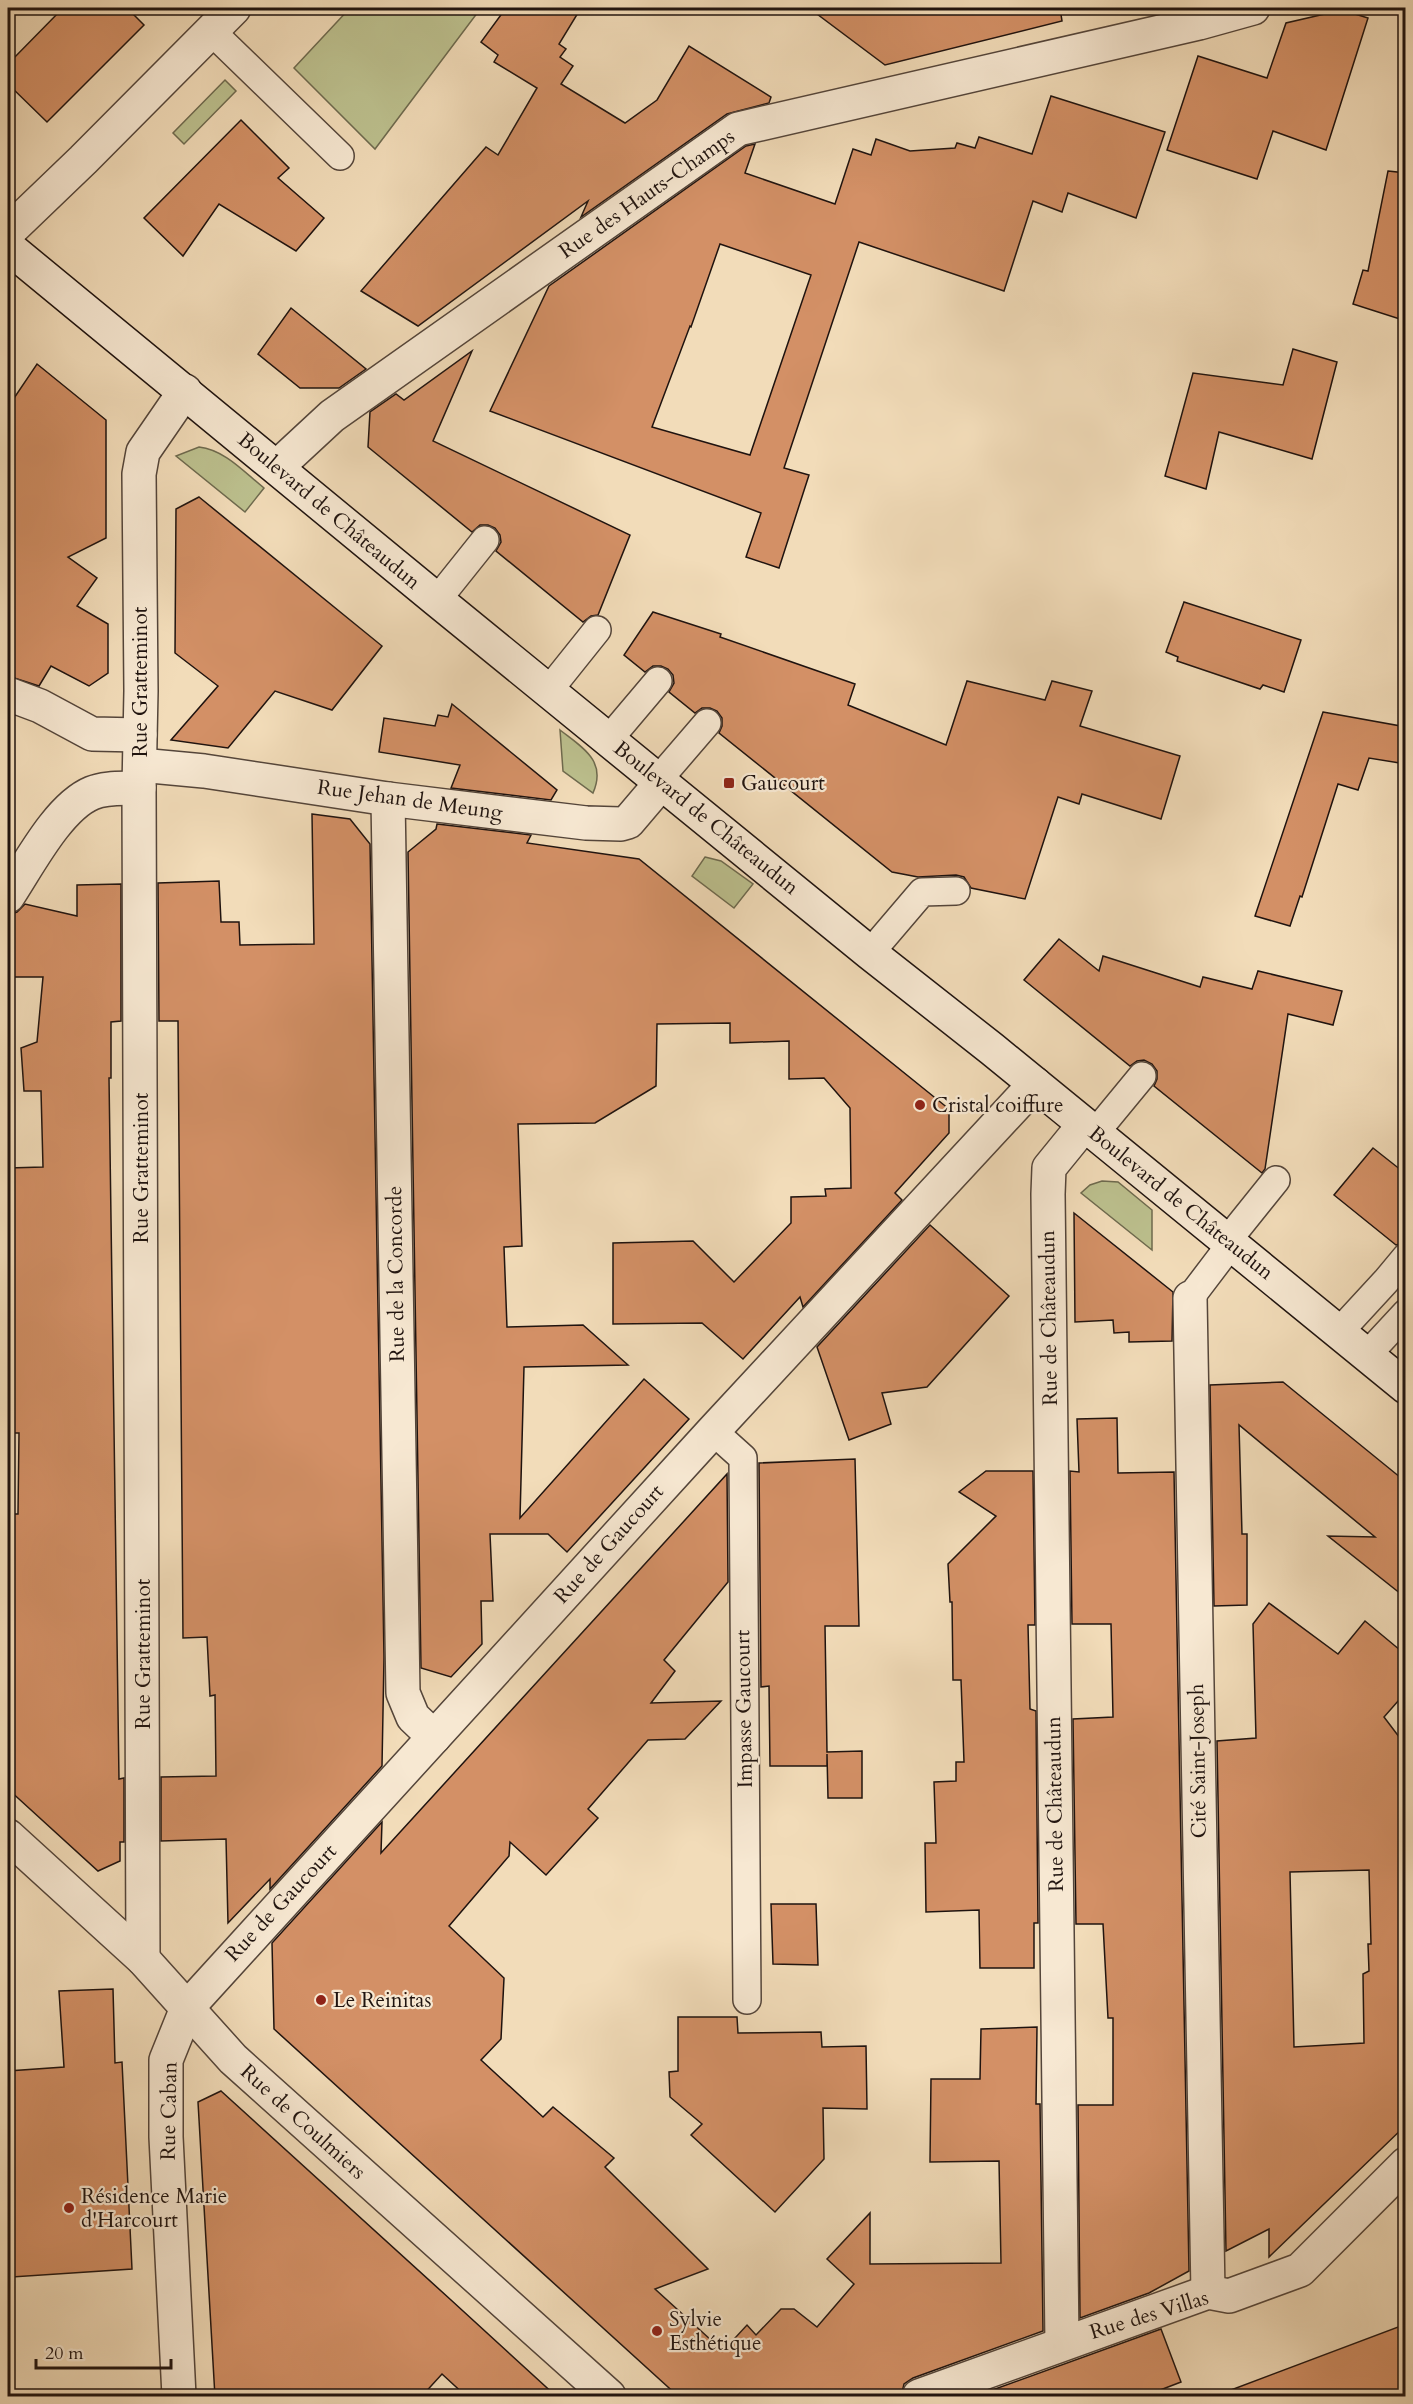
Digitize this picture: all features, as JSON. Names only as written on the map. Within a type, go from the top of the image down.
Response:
[{"type":"street","points":[[8,232],[234,8]]},
{"type":"street","name":"Rue des Hauts-Champs","points":[[278,467],[332,416],[738,129],[1199,23],[1253,8]]},
{"type":"street","name":"Boulevard de Châteaudun","points":[[8,247],[437,600],[1406,1387]]},
{"type":"street","name":"Rue Gratteminot","points":[[143,1959],[139,474],[143,452],[185,391]]},
{"type":"street","points":[[8,694],[40,706],[139,763]]},
{"type":"street","name":"Rue Jehan de Meung","points":[[8,896],[58,823],[77,801],[139,763],[388,799],[585,823],[621,824],[628,822],[660,781]]},
{"type":"street","name":"Rue de la Concorde","points":[[388,799],[403,1693],[413,1717],[434,1737]]},
{"type":"street","name":"Rue de Gaucourt","points":[[187,2008],[713,1431],[1035,1084]]},
{"type":"street","name":"Rue de Châteaudun","points":[[1062,2343],[1048,1194],[1049,1168],[1090,1129]]},
{"type":"street","name":"Cité Saint-Joseph","points":[[1190,1298],[1208,2292]]},
{"type":"street","name":"Rue de Coulmiers","points":[[8,1836],[143,1959],[233,2059],[609,2397]]},
{"type":"street","name":"Rue Caban","points":[[179,2397],[166,2137],[166,2060],[187,2008]]},
{"type":"street","name":"Rue des Villas","points":[[1062,2343],[1208,2292],[1229,2296],[1300,2270],[1406,2164]]},
{"type":"street","points":[[919,2397],[1062,2343]]},
{"type":"lane","points":[[211,30],[339,156]]},
{"type":"lane","points":[[437,600],[485,540]]},
{"type":"lane","points":[[549,690],[597,630]]},
{"type":"lane","points":[[609,739],[658,681]]},
{"type":"lane","points":[[660,781],[707,723]]},
{"type":"lane","points":[[870,953],[922,892],[956,891]]},
{"type":"lane","points":[[1090,1129],[1142,1076]]},
{"type":"lane","name":"Cité Saint-Joseph","points":[[1190,1298],[1276,1180]]},
{"type":"lane","points":[[1339,1332],[1406,1257]]},
{"type":"lane","points":[[1367,1355],[1406,1312]]},
{"type":"lane","name":"Impasse Gaucourt","points":[[713,1431],[743,1458],[747,2000]]},
{"type":"green space","points":[[350,8],[481,8],[375,149],[294,68]]},
{"type":"green space","points":[[225,80],[236,91],[184,144],[173,133]]},
{"type":"green space","points":[[199,447],[226,457],[264,488],[245,512],[176,456]]},
{"type":"green space","points":[[560,730],[584,749],[595,764],[597,782],[593,793],[563,771]]},
{"type":"green space","points":[[705,857],[721,861],[753,884],[734,908],[692,876]]},
{"type":"green space","points":[[1102,1181],[1118,1182],[1152,1210],[1152,1250],[1081,1193],[1090,1185]]},
{"type":"building","points":[[63,8],[127,8],[144,25],[47,122],[8,84],[8,64]]},
{"type":"building","points":[[506,8],[581,8],[559,44],[566,49],[560,57],[573,66],[561,84],[625,123],[657,100],[689,46],[771,97],[769,103],[727,114],[581,217],[588,201],[418,326],[361,291],[486,147],[498,155],[537,88],[494,62],[498,55],[481,42]]},
{"type":"building","points":[[809,8],[1060,8],[1062,21],[885,65]]},
{"type":"building","points":[[1342,10],[1368,18],[1326,150],[1273,131],[1257,179],[1167,150],[1198,56],[1267,78],[1286,23]]},
{"type":"building","points":[[1051,96],[1165,132],[1136,218],[1068,193],[1062,212],[1033,201],[1004,291],[859,242],[784,468],[809,475],[779,568],[746,557],[761,513],[490,411],[549,286],[746,146],[755,144],[745,173],[835,204],[853,149],[871,155],[876,139],[910,151],[955,148],[957,143],[975,148],[979,137],[1032,154]],"holes":[[[720,244],[811,275],[750,455],[652,427]]]},
{"type":"building","points":[[241,120],[289,168],[278,178],[324,218],[296,251],[219,204],[183,256],[144,218]]},
{"type":"building","points":[[1388,171],[1406,173],[1406,321],[1353,304],[1363,270],[1368,271]]},
{"type":"building","points":[[291,308],[366,369],[339,388],[300,388],[258,354]]},
{"type":"building","points":[[1293,349],[1337,362],[1312,459],[1219,432],[1206,489],[1165,476],[1193,373],[1283,385]]},
{"type":"building","points":[[472,351],[433,441],[630,535],[598,615],[591,616],[583,622],[496,551],[501,542],[500,535],[495,528],[480,525],[472,532],[368,447],[370,412],[396,394],[404,400]]},
{"type":"building","points":[[37,364],[106,420],[106,538],[68,557],[97,578],[77,606],[108,624],[108,673],[89,686],[51,666],[39,686],[8,676],[8,407]]},
{"type":"building","points":[[199,497],[382,646],[332,710],[275,691],[228,748],[171,740],[218,686],[175,653],[176,509]]},
{"type":"building","points":[[1184,602],[1301,640],[1284,692],[1263,685],[1260,689],[1177,661],[1178,657],[1166,652]]},
{"type":"building","points":[[653,612],[721,634],[720,637],[855,684],[848,705],[946,745],[967,681],[1045,700],[1052,681],[1092,691],[1080,726],[1180,756],[1161,819],[1082,794],[1079,804],[1058,797],[1025,899],[971,888],[964,877],[956,875],[918,877],[892,872],[719,733],[722,718],[717,711],[702,708],[695,713],[669,692],[674,683],[673,675],[668,669],[653,666],[645,672],[624,655]]},
{"type":"building","points":[[452,704],[557,790],[551,800],[451,788],[460,765],[379,752],[384,718],[435,726],[438,715],[448,717]]},
{"type":"building","points":[[1323,712],[1406,727],[1406,764],[1369,758],[1358,790],[1338,784],[1302,897],[1300,896],[1290,926],[1255,916]]},
{"type":"building","points":[[312,814],[350,819],[370,844],[384,1657],[382,1766],[270,1889],[270,1879],[228,1923],[226,1839],[161,1841],[161,1777],[216,1776],[215,1695],[210,1696],[207,1637],[183,1638],[178,1021],[159,1021],[158,883],[219,881],[221,922],[239,922],[240,945],[314,944]]},
{"type":"building","points":[[437,824],[531,835],[527,843],[639,859],[949,1109],[949,1133],[895,1193],[902,1200],[803,1307],[800,1297],[743,1359],[702,1323],[613,1324],[613,1243],[693,1241],[734,1282],[791,1223],[791,1197],[826,1196],[825,1189],[851,1188],[850,1108],[824,1078],[789,1079],[789,1041],[730,1043],[730,1023],[657,1024],[656,1086],[595,1123],[518,1124],[522,1246],[504,1247],[507,1327],[583,1325],[628,1365],[524,1367],[520,1518],[644,1379],[689,1419],[567,1552],[548,1534],[490,1534],[493,1601],[481,1601],[482,1644],[451,1677],[421,1668],[408,852],[436,829]]},
{"type":"building","points":[[121,884],[121,1021],[111,1022],[111,1078],[109,1078],[119,1779],[124,1778],[124,1842],[120,1842],[120,1861],[98,1871],[8,1789],[8,1519],[10,1519],[10,1514],[18,1514],[19,1433],[8,1433],[8,1168],[43,1167],[41,1091],[24,1091],[21,1048],[37,1042],[43,977],[8,977],[8,915],[17,912],[25,904],[77,916],[77,885]]},
{"type":"building","points":[[1059,939],[1099,971],[1103,956],[1200,987],[1203,977],[1252,989],[1258,971],[1342,991],[1333,1025],[1288,1014],[1265,1169],[1262,1173],[1154,1086],[1157,1071],[1152,1064],[1144,1060],[1137,1061],[1130,1066],[1024,980]]},
{"type":"building","points":[[1373,1148],[1406,1174],[1406,1242],[1396,1245],[1334,1195]]},
{"type":"building","points":[[1074,1213],[1173,1292],[1172,1341],[1129,1342],[1129,1332],[1114,1333],[1113,1320],[1075,1322]]},
{"type":"building","points":[[930,1225],[1009,1296],[927,1387],[882,1393],[891,1424],[849,1440],[817,1347]]},
{"type":"building","points":[[1283,1382],[1406,1482],[1406,1598],[1328,1536],[1375,1537],[1239,1425],[1242,1534],[1247,1534],[1247,1605],[1214,1606],[1210,1385]]},
{"type":"building","points":[[1117,1418],[1118,1473],[1174,1472],[1189,2271],[1149,2293],[1080,2318],[1078,2105],[1113,2105],[1113,2018],[1108,2018],[1103,1924],[1076,1924],[1073,1719],[1113,1717],[1111,1624],[1072,1624],[1070,1471],[1079,1472],[1077,1419]]},
{"type":"building","points":[[855,1459],[859,1626],[825,1626],[827,1752],[862,1751],[862,1798],[828,1798],[827,1754],[827,1766],[770,1766],[769,1686],[761,1687],[759,1463]]},
{"type":"building","points":[[986,1471],[1033,1471],[1035,1625],[1028,1625],[1030,1709],[1036,1711],[1038,1923],[1034,1923],[1034,1968],[980,1968],[979,1910],[926,1912],[925,1843],[936,1843],[934,1782],[956,1781],[956,1762],[964,1762],[961,1680],[953,1680],[952,1602],[950,1602],[948,1564],[996,1516],[959,1492]]},
{"type":"building","points":[[727,1474],[728,1582],[664,1660],[675,1671],[651,1703],[721,1701],[685,1739],[648,1740],[588,1809],[598,1818],[546,1875],[510,1842],[509,1856],[449,1926],[504,1978],[501,2039],[481,2060],[543,2117],[553,2107],[614,2158],[605,2167],[708,2269],[655,2289],[723,2351],[747,2325],[756,2335],[781,2309],[794,2309],[817,2327],[854,2284],[827,2259],[870,2213],[870,2264],[1001,2263],[999,2161],[930,2162],[931,2079],[980,2079],[981,2029],[1037,2027],[1036,2104],[1040,2104],[1043,2331],[913,2378],[904,2384],[901,2397],[679,2397],[274,2029],[272,1943],[382,1822],[381,1853]]},
{"type":"building","points":[[1269,1603],[1338,1654],[1365,1621],[1406,1655],[1406,1692],[1384,1717],[1406,1746],[1406,2125],[1269,2257],[1269,2229],[1226,2251],[1217,1741],[1256,1738],[1253,1624]],"holes":[[[1369,1870],[1371,1944],[1368,1944],[1369,1971],[1363,1974],[1364,2043],[1294,2047],[1290,1872]]]},
{"type":"building","points":[[771,1904],[816,1904],[818,1965],[773,1964]]},
{"type":"building","name":"Résidence Marie d'Harcourt","points":[[113,1989],[115,2063],[122,2062],[132,2269],[12,2277],[8,2071],[64,2067],[59,1991]]},
{"type":"building","points":[[678,2017],[737,2017],[738,2033],[821,2032],[822,2047],[866,2046],[867,2109],[823,2108],[824,2159],[775,2212],[691,2135],[702,2124],[670,2097],[669,2072],[678,2071]]},
{"type":"building","points":[[221,2091],[557,2397],[467,2397],[442,2374],[421,2397],[215,2397],[198,2102]]},
{"type":"building","points":[[1406,2324],[1406,2397],[1224,2397],[1223,2393]]},
{"type":"building","points":[[1161,2329],[1181,2382],[1142,2397],[973,2397]]},
{"type":"place","name":"Gaucourt","points":[[729,783]]},
{"type":"place","name":"Cristal coiffure","points":[[920,1105]]},
{"type":"place","name":"Le Reinitas","points":[[321,2000]]},
{"type":"place","name":"Résidence Marie d'Harcourt","points":[[69,2208]]},
{"type":"place","name":"Sylvie Esthétique","points":[[657,2331]]}]
